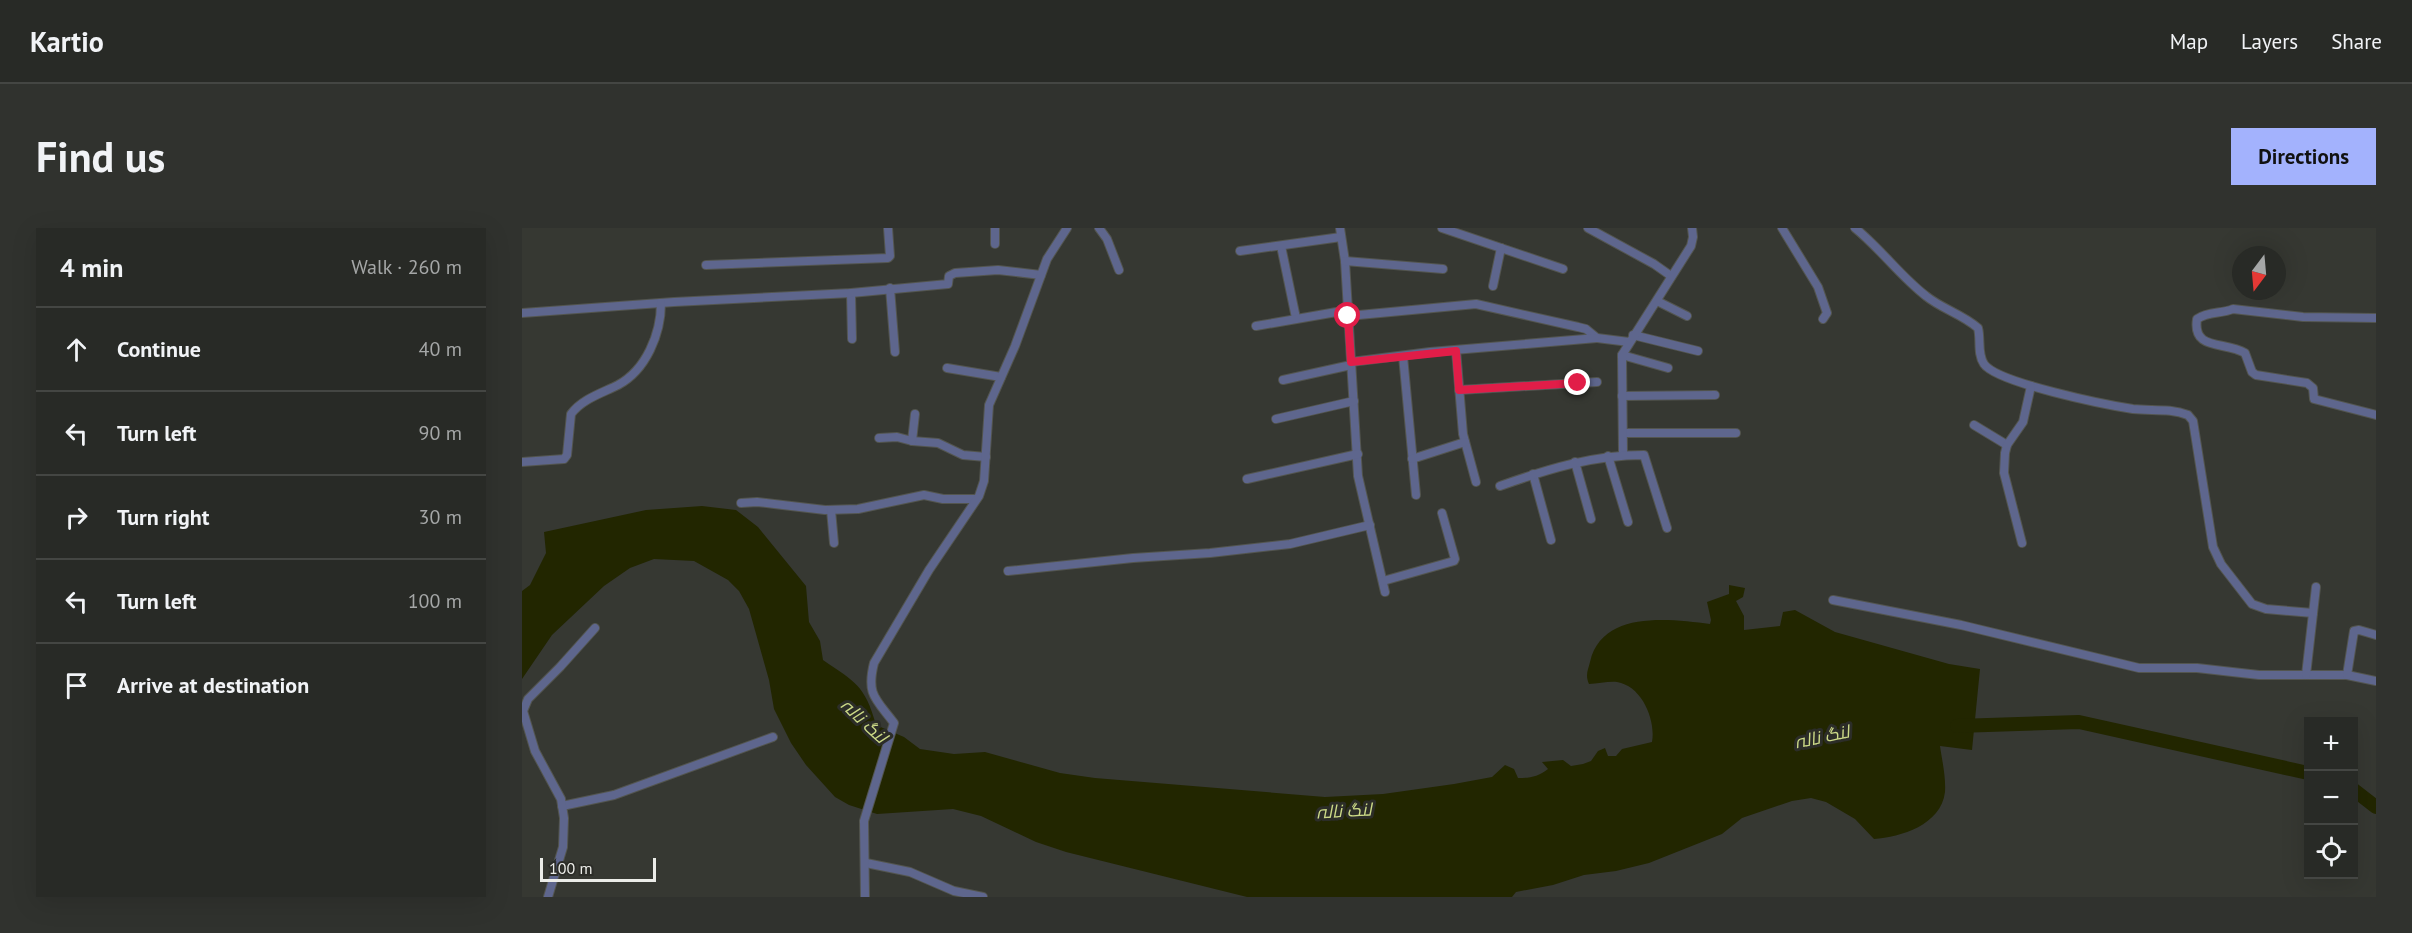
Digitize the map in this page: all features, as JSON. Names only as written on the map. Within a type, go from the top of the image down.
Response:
[{"type":"street","points":[[706,265],[888,258],[890,256],[888,228]]},
{"type":"street","points":[[995,228],[995,244]]},
{"type":"street","points":[[865,897],[864,821],[894,723],[870,689],[874,663],[904,610],[976,499],[984,481],[989,405],[1047,259],[1067,228]]},
{"type":"street","points":[[1099,228],[1107,239],[1119,270]]},
{"type":"street","points":[[1340,228],[1345,261],[1359,476],[1385,592]]},
{"type":"street","points":[[1442,228],[1563,269]]},
{"type":"street","points":[[1588,228],[1654,264],[1671,276]]},
{"type":"street","points":[[1623,455],[1622,355],[1692,243],[1692,228]]},
{"type":"street","points":[[1782,228],[1818,287],[1827,313],[1823,319]]},
{"type":"street","points":[[1855,228],[1927,297],[1966,318],[1978,328],[1985,365],[1992,371],[2031,386],[2134,409],[2162,410],[2188,415],[2193,421],[2213,547],[2221,564],[2252,604],[2266,609],[2313,613]]},
{"type":"street","points":[[1240,251],[1341,237]]},
{"type":"street","points":[[1281,246],[1296,318]]},
{"type":"street","points":[[1493,286],[1501,248]]},
{"type":"street","points":[[1345,261],[1443,269]]},
{"type":"street","points":[[522,313],[948,285],[949,276],[955,273],[998,270],[1041,275]]},
{"type":"street","points":[[890,288],[895,352]]},
{"type":"street","points":[[851,293],[852,339]]},
{"type":"street","points":[[1657,301],[1687,316]]},
{"type":"street","points":[[522,462],[564,459],[567,455],[571,414],[581,404],[632,376],[644,361],[659,328],[661,303]]},
{"type":"street","points":[[1256,326],[1296,318],[1476,304],[1586,329],[1597,338]]},
{"type":"street","points":[[2376,318],[2302,317],[2233,309],[2204,315],[2197,319],[2196,326],[2198,336],[2204,341],[2231,345],[2245,352],[2252,372],[2256,375],[2307,382],[2313,388],[2314,399],[2376,415]]},
{"type":"street","points":[[1284,380],[1351,364],[1403,356],[1597,338],[1631,339],[1698,351]]},
{"type":"street","points":[[1456,351],[1465,442],[1476,482]]},
{"type":"street","points":[[1622,355],[1668,368]]},
{"type":"street","points":[[1403,356],[1416,495]]},
{"type":"street","points":[[947,368],[1001,377]]},
{"type":"street","points":[[1459,390],[1597,382]]},
{"type":"street","points":[[2022,543],[2004,473],[2007,445],[2023,422],[2031,386]]},
{"type":"street","points":[[1622,396],[1715,396]]},
{"type":"street","points":[[1276,419],[1354,401]]},
{"type":"street","points":[[912,441],[915,414]]},
{"type":"street","points":[[1974,425],[2007,445]]},
{"type":"street","points":[[1623,433],[1736,433]]},
{"type":"street","points":[[879,438],[897,437],[912,441],[938,442],[963,455],[986,457]]},
{"type":"street","points":[[1412,459],[1465,442]]},
{"type":"street","points":[[1247,479],[1358,454]]},
{"type":"street","points":[[1500,486],[1575,462],[1608,456],[1644,455],[1667,528]]},
{"type":"street","points":[[1608,456],[1628,522]]},
{"type":"street","points":[[1575,462],[1591,519]]},
{"type":"street","points":[[1533,474],[1551,540]]},
{"type":"street","points":[[741,503],[757,502],[831,510],[858,509],[924,495],[943,499],[976,499]]},
{"type":"street","points":[[831,510],[834,543]]},
{"type":"street","points":[[1383,581],[1454,561],[1443,513]]},
{"type":"street","points":[[1008,571],[1278,545],[1315,539],[1370,525]]},
{"type":"street","points":[[2306,675],[2316,587]]},
{"type":"street","points":[[1833,600],[1961,625],[2139,668],[2197,668],[2259,675],[2347,675],[2376,681]]},
{"type":"street","points":[[548,897],[563,847],[564,818],[561,800],[533,748],[523,711],[528,699],[595,628]]},
{"type":"street","points":[[2347,675],[2354,631],[2359,630],[2376,635]]},
{"type":"street","points":[[562,806],[614,795],[773,737]]},
{"type":"street","points":[[866,863],[910,872],[954,891],[983,897]]},
{"type":"water","points":[[702,506],[736,510],[758,527],[806,586],[809,622],[820,641],[823,660],[851,680],[863,693],[876,725],[904,737],[920,749],[954,754],[985,752],[1060,773],[1095,778],[1325,797],[1383,794],[1454,784],[1492,777],[1505,765],[1514,769],[1518,778],[1530,777],[1548,769],[1542,762],[1563,760],[1571,766],[1583,764],[1591,761],[1598,751],[1605,748],[1608,756],[1616,756],[1622,749],[1652,742],[1653,733],[1649,714],[1634,690],[1617,682],[1589,684],[1588,670],[1597,645],[1608,633],[1622,626],[1639,622],[1657,620],[1710,624],[1707,602],[1729,594],[1729,585],[1745,588],[1743,597],[1736,601],[1744,616],[1744,630],[1780,626],[1783,612],[1795,610],[1835,632],[1949,664],[1980,669],[1972,750],[1940,746],[1945,786],[1942,803],[1928,821],[1907,832],[1885,838],[1874,839],[1855,819],[1826,802],[1811,798],[1792,801],[1742,818],[1722,834],[1649,863],[1616,871],[1584,875],[1553,885],[1516,892],[1512,897],[1247,897],[1066,852],[1036,842],[981,816],[953,809],[877,814],[849,805],[835,797],[806,765],[791,743],[774,709],[769,680],[749,609],[739,591],[728,580],[694,561],[654,559],[630,568],[604,586],[552,635],[522,679],[522,591],[530,585],[546,553],[544,532],[646,510]]},
{"type":"waterway","name":"لنگ نالہ","points":[[1957,726],[2079,722],[2304,772]]},
{"type":"waterway","name":"لنگ نالہ","points":[[2358,793],[2376,807]]},
{"type":"route","points":[[1348,316],[1351,362],[1456,351],[1459,390],[1578,383]]}]
